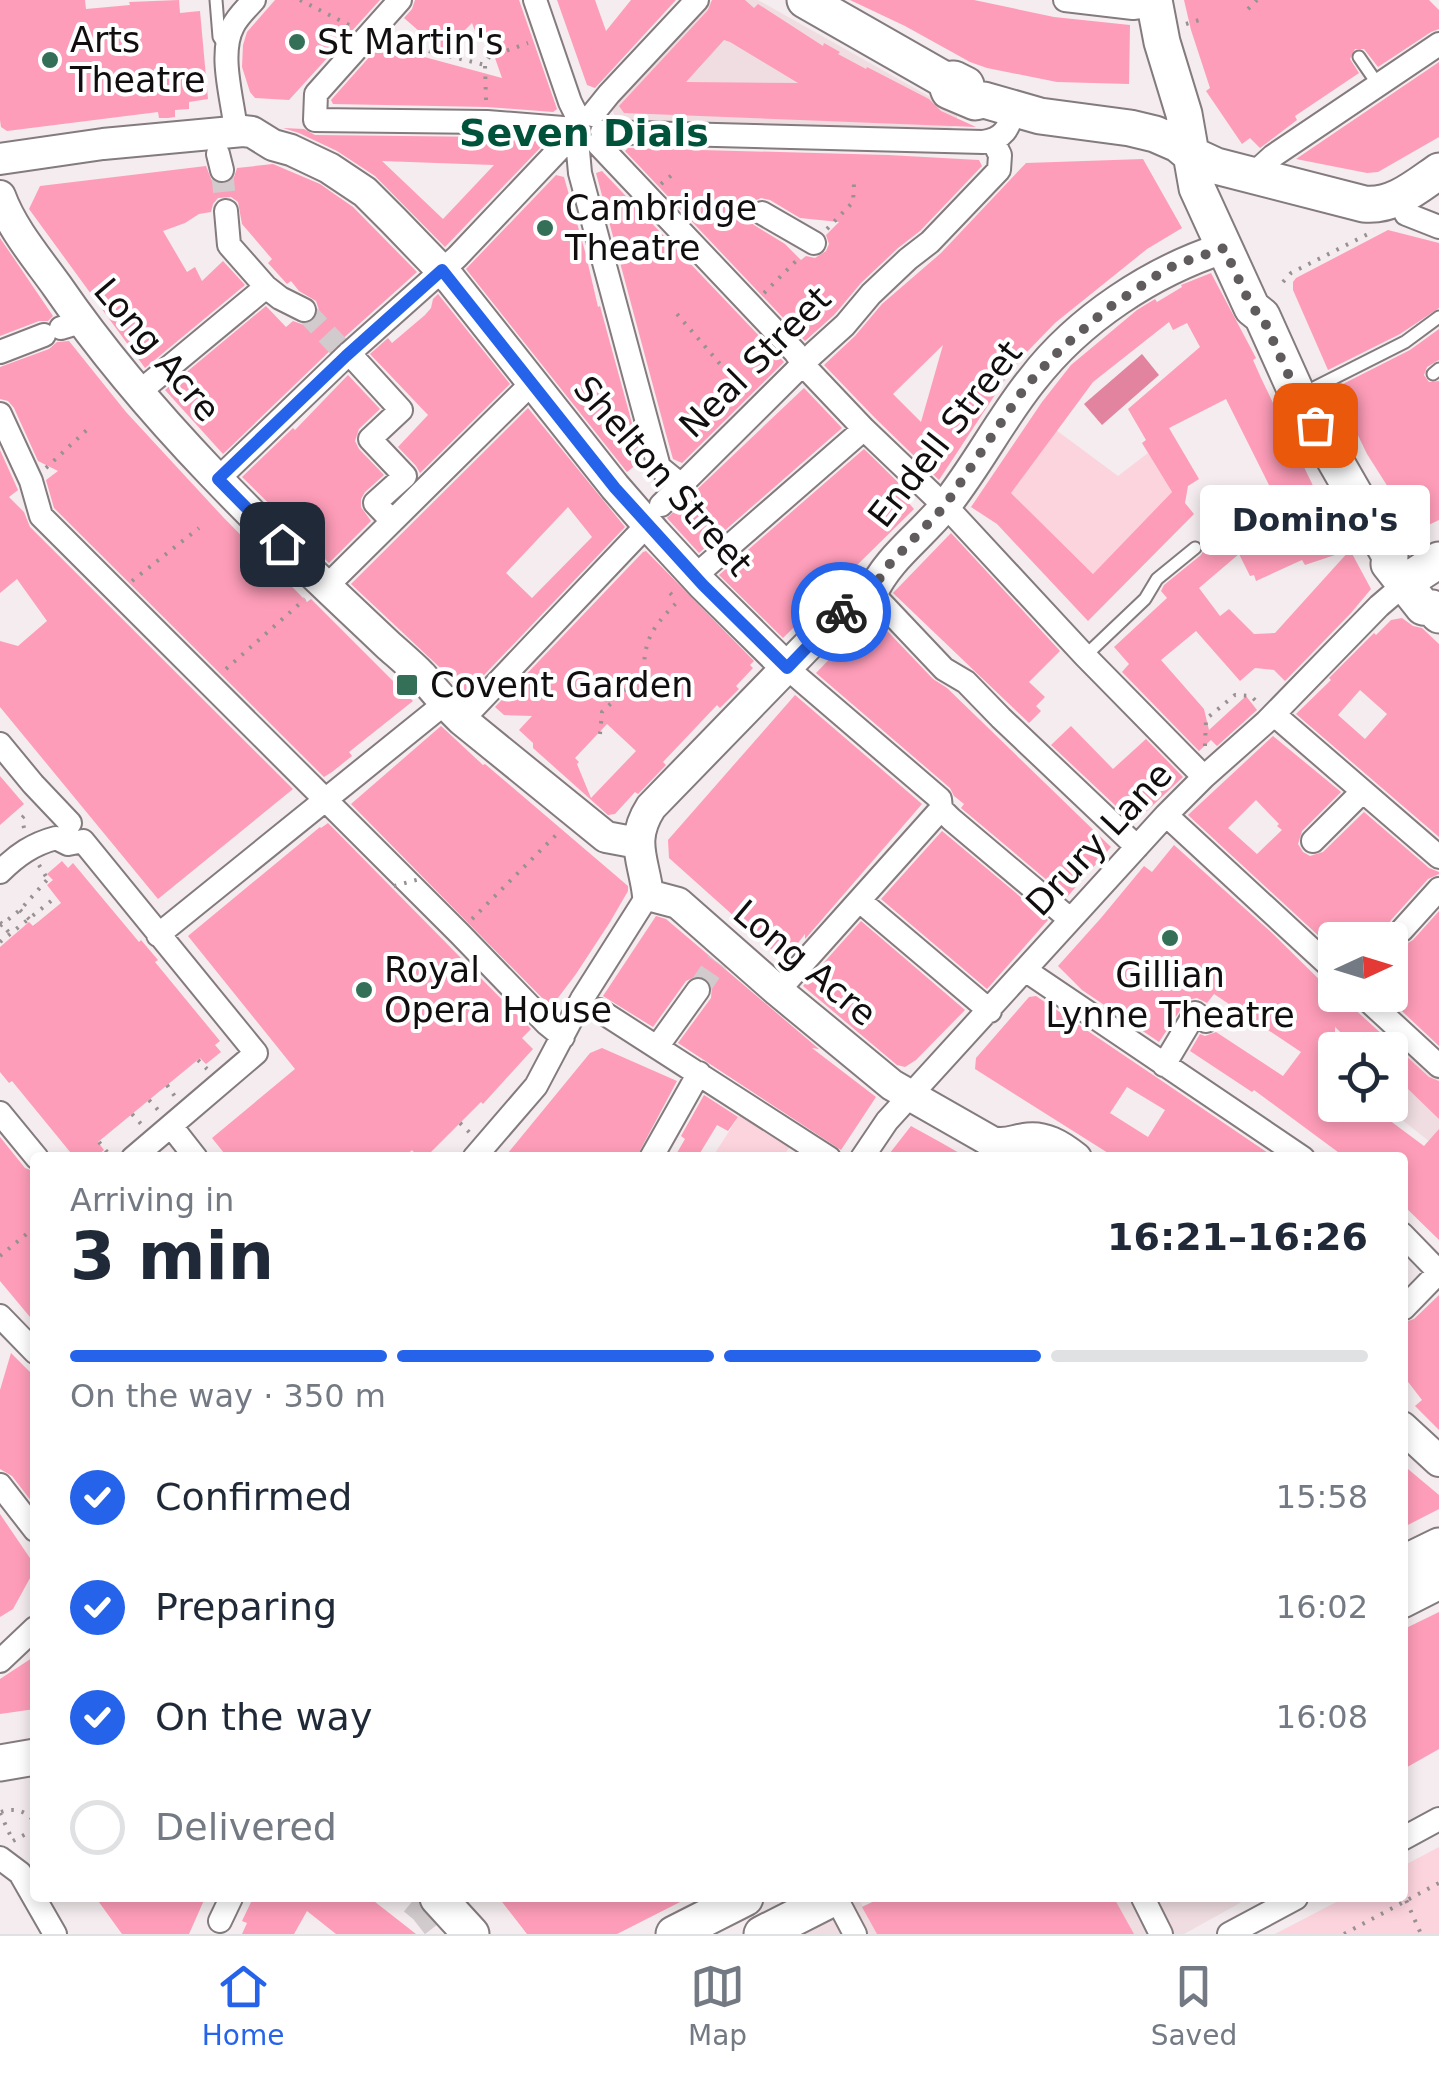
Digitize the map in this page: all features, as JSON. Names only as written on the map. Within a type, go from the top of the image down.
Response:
[{"type":"main road","points":[[804,0],[945,80],[978,91],[999,105],[1155,134],[1190,154],[1214,183],[1252,308],[1262,316],[1298,396],[1435,612]]},
{"type":"main road","points":[[1155,2],[1162,42],[1184,114],[1190,154]]},
{"type":"main road","points":[[0,160],[104,144],[231,146]]},
{"type":"main road","name":"Shelton Street","points":[[231,146],[273,145],[291,150],[329,168],[364,192],[442,270],[534,382],[611,491],[647,523],[681,589],[787,668]]},
{"type":"main road","points":[[1190,154],[1216,166],[1364,204],[1380,205],[1439,171]]},
{"type":"main road","name":"Long Acre","points":[[0,196],[62,328],[146,387],[218,479],[419,674],[453,712],[606,837],[638,842]]},
{"type":"main road","name":"Endell Street","points":[[638,842],[641,825],[651,807],[854,598],[872,593],[884,570],[952,514],[1035,376],[1071,339],[1156,276],[1234,243]]},
{"type":"main road","points":[[638,842],[648,895]]},
{"type":"main road","name":"Long Acre","points":[[648,895],[678,902],[892,1085],[992,1142],[998,1151]]},
{"type":"main road","points":[[998,1151],[1037,1138],[1069,1152]]},
{"type":"main road","points":[[1408,1433],[1439,1461]]},
{"type":"main road","points":[[1408,1561],[1439,1546]]},
{"type":"main road","points":[[1408,1597],[1439,1582]]},
{"type":"main road","points":[[0,1763],[30,1758]]},
{"type":"main road","points":[[444,1902],[471,1934]]},
{"type":"main road","points":[[674,1934],[737,1902]]},
{"type":"main road","points":[[714,1934],[774,1902]]},
{"type":"main road","points":[[762,1934],[827,1902]]},
{"type":"street","points":[[400,0],[316,94],[315,120],[487,122],[582,132],[992,141],[1009,128],[999,105]]},
{"type":"street","points":[[535,0],[582,132],[864,429],[952,514],[1204,777]]},
{"type":"street","points":[[218,479],[345,352],[458,257],[582,132],[608,94],[696,0]]},
{"type":"street","points":[[1065,0],[1134,8],[1155,2]]},
{"type":"street","points":[[231,146],[227,44],[250,2]]},
{"type":"street","points":[[1258,178],[1262,166],[1273,156],[1439,44]]},
{"type":"street","points":[[582,132],[580,173],[659,467],[681,485]]},
{"type":"street","name":"Neal Street","points":[[158,934],[326,800],[453,712],[999,170],[1000,155],[992,141]]},
{"type":"street","points":[[226,211],[228,245],[280,298],[304,310]]},
{"type":"street","points":[[762,213],[814,243]]},
{"type":"street","points":[[1406,214],[1439,227]]},
{"type":"street","points":[[146,387],[266,286]]},
{"type":"street","points":[[0,352],[62,328]]},
{"type":"street","points":[[345,352],[401,410],[370,438],[413,484]]},
{"type":"street","points":[[326,587],[392,521],[413,484],[534,382]]},
{"type":"street","points":[[0,414],[31,481],[41,516],[563,1036]]},
{"type":"street","points":[[681,589],[864,429]]},
{"type":"street","name":"Drury Lane","points":[[866,1152],[887,1121],[1166,815],[1266,722],[1411,569]]},
{"type":"street","points":[[872,593],[944,669],[966,682],[1138,847]]},
{"type":"street","name":"Shelton Street","points":[[787,668],[940,800],[942,810],[1065,915]]},
{"type":"street","points":[[1277,717],[1439,857]]},
{"type":"street","points":[[0,744],[58,809],[0,872]]},
{"type":"street","points":[[1313,841],[1342,812],[1354,784]]},
{"type":"street","points":[[778,991],[942,810]]},
{"type":"street","points":[[1166,815],[1318,955]]},
{"type":"street","points":[[33,837],[38,842],[56,838],[68,844],[83,841],[256,1052],[140,1152]]},
{"type":"street","points":[[1408,923],[1435,893]]},
{"type":"street","points":[[479,1152],[536,1086],[582,999],[648,895]]},
{"type":"street","points":[[860,901],[990,1011]]},
{"type":"street","points":[[1025,970],[1294,1152]]},
{"type":"street","points":[[658,1048],[698,990]]},
{"type":"street","points":[[599,1010],[820,1152]]},
{"type":"street","points":[[1164,1066],[1201,1012]]},
{"type":"street","points":[[1380,1012],[1439,1066]]},
{"type":"street","points":[[653,1152],[699,1073]]},
{"type":"street","points":[[0,1113],[32,1152]]},
{"type":"street","points":[[171,1126],[192,1152]]},
{"type":"street","points":[[1408,1241],[1438,1275],[1408,1304]]},
{"type":"street","points":[[3,1326],[30,1348]]},
{"type":"street","points":[[0,1484],[30,1523]]},
{"type":"street","points":[[0,1661],[30,1633]]},
{"type":"street","points":[[1408,1836],[1439,1819]]},
{"type":"street","points":[[0,1858],[20,1873],[30,1890]]},
{"type":"street","points":[[37,1902],[55,1934]]},
{"type":"street","points":[[216,1927],[228,1902]]},
{"type":"street","points":[[837,1902],[855,1934]]},
{"type":"street","points":[[1145,1902],[1160,1934]]},
{"type":"street","points":[[1229,1934],[1289,1902]]},
{"type":"lane","points":[[216,0],[218,37],[227,44]]},
{"type":"lane","points":[[1360,57],[1374,88]]},
{"type":"lane","points":[[1298,396],[1405,342],[1439,317]]},
{"type":"lane","points":[[1085,656],[1145,599],[1157,579],[1195,548]]},
{"type":"path","points":[[300,0],[368,35],[485,65]]},
{"type":"path","points":[[1248,9],[1257,0]]},
{"type":"path","points":[[1185,24],[1206,18]]},
{"type":"path","points":[[487,122],[485,65],[489,57],[547,36]]},
{"type":"path","points":[[1283,282],[1291,273],[1406,214]]},
{"type":"path","points":[[677,314],[728,372]]},
{"type":"path","points":[[31,481],[90,428]]},
{"type":"path","points":[[118,592],[198,528]]},
{"type":"path","points":[[208,685],[310,594],[326,587]]},
{"type":"path","points":[[644,670],[650,632],[670,609]]},
{"type":"path","points":[[600,734],[602,712],[634,680]]},
{"type":"path","points":[[1206,719],[1236,695],[1252,696]]},
{"type":"path","points":[[33,837],[22,818],[58,809]]},
{"type":"path","points":[[459,933],[568,824]]},
{"type":"path","points":[[12,935],[1,924],[48,881],[42,870]]},
{"type":"path","points":[[394,886],[420,879]]},
{"type":"path","points":[[0,942],[56,897]]},
{"type":"path","points":[[20,910],[34,924]]},
{"type":"path","points":[[198,1060],[207,1070]]},
{"type":"path","points":[[167,1086],[171,1092]]},
{"type":"path","points":[[132,1114],[138,1120]]},
{"type":"path","points":[[460,1123],[470,1133]]},
{"type":"path","points":[[99,1142],[107,1152]]},
{"type":"path","points":[[0,1256],[30,1231]]},
{"type":"path","points":[[0,1812],[16,1809],[30,1816]]},
{"type":"path","points":[[0,1846],[30,1829]]},
{"type":"path","points":[[1408,1900],[1439,1883]]},
{"type":"path","points":[[1344,1934],[1405,1902]]},
{"type":"path","points":[[1407,1902],[1421,1934]]},
{"type":"shaded area","points":[[712,0],[758,0],[957,112],[957,125],[946,130],[619,122],[610,107]]},
{"type":"shaded area","points":[[1142,354],[1159,375],[1102,425],[1084,404]]},
{"type":"shaded area","points":[[1056,430],[1118,476],[1148,453],[1172,492],[1093,574],[1011,493]]},
{"type":"shaded area","points":[[1408,1047],[1439,1077],[1439,1149],[1405,1122],[1408,1122]]},
{"type":"shaded area","points":[[742,1111],[792,1143],[786,1152],[716,1152]]},
{"type":"shaded area","points":[[1439,1847],[1439,1934],[1275,1934],[1336,1902],[1408,1902],[1408,1863]]},
{"type":"shaded area","points":[[840,1902],[860,1902],[863,1906],[872,1902],[1242,1902],[1184,1934],[798,1934]]},
{"type":"building","points":[[0,0],[85,0],[86,9],[179,0],[180,13],[200,11],[208,99],[189,102],[189,109],[175,110],[175,117],[159,118],[158,112],[7,131],[0,120]]},
{"type":"building","points":[[275,0],[380,0],[289,100],[255,98],[242,67],[243,45],[247,32]]},
{"type":"building","points":[[415,0],[519,0],[557,109],[553,112],[333,104],[331,100],[380,45],[502,78],[488,38],[479,41],[472,23],[443,52],[404,18]]},
{"type":"building","points":[[557,0],[595,0],[606,31],[631,0],[676,0],[595,88],[587,85]]},
{"type":"building","points":[[712,0],[745,0],[754,8],[758,4],[823,46],[824,43],[976,127],[624,113],[619,106],[708,10]],"holes":[[[724,40],[798,83],[686,82]]]},
{"type":"building","points":[[850,0],[974,0],[1054,17],[1130,25],[1129,84],[1057,82],[987,68]]},
{"type":"building","points":[[1184,0],[1429,0],[1439,10],[1439,29],[1378,67],[1364,49],[1355,49],[1350,59],[1359,73],[1295,116],[1297,120],[1260,148],[1250,138],[1242,144],[1206,91],[1210,88]]},
{"type":"building","points":[[1439,62],[1439,137],[1378,172],[1296,159]]},
{"type":"building","points":[[283,128],[304,129],[315,135],[491,137],[540,141],[542,146],[445,247],[375,176],[337,151]],"holes":[[[382,161],[494,165],[443,219]]]},
{"type":"building","points":[[628,148],[888,155],[979,160],[982,166],[805,341],[625,151]],"holes":[[[761,198],[800,218],[839,222],[826,235],[826,251],[801,260],[785,244],[754,225],[749,220],[749,206]]]},
{"type":"building","points":[[1143,159],[1182,228],[1147,249],[1055,323],[1025,354],[939,480],[824,365],[882,304],[941,253],[1026,163]],"holes":[[[943,345],[921,422],[893,394]]]},
{"type":"building","points":[[273,164],[320,184],[353,207],[417,272],[223,454],[165,390],[266,306],[286,327],[293,321],[311,323],[319,310],[316,301],[291,281],[287,284],[268,263],[272,259],[242,224],[238,202],[231,197],[218,198],[211,212],[163,231],[187,272],[195,267],[202,281],[223,261],[245,285],[145,368],[29,209],[40,186],[206,166],[212,181],[225,185],[233,180],[237,168]]},
{"type":"building","points":[[602,171],[784,362],[682,463],[673,459],[666,434],[596,173]]},
{"type":"building","points":[[556,175],[564,177],[642,460],[627,472],[466,269]]},
{"type":"building","points":[[1388,230],[1439,243],[1439,308],[1400,334],[1328,370],[1293,282]]},
{"type":"building","points":[[0,238],[53,316],[0,336]]},
{"type":"building","points":[[1211,273],[1256,358],[1253,360],[1261,378],[1318,496],[1322,494],[1371,589],[1285,681],[1274,670],[1255,668],[1240,681],[1196,631],[1161,660],[1204,709],[1209,730],[1246,696],[1257,710],[1217,746],[1211,740],[1199,751],[1122,672],[1129,664],[1114,647],[1167,598],[1161,591],[1164,585],[1204,550],[1208,554],[1231,533],[1224,516],[1270,487],[1226,399],[1169,428],[1199,479],[1188,486],[1185,503],[1194,514],[1088,621],[997,524],[971,507],[1071,365],[1137,310]],"holes":[[[1169,322],[1173,330],[1187,323],[1200,347],[1128,409],[1146,440],[1142,443],[1172,492],[1093,574],[1011,493],[1093,382]],[[1350,550],[1275,633],[1254,634],[1229,609],[1220,616],[1199,588],[1239,554],[1256,581],[1302,560],[1305,565]]]},
{"type":"building","points":[[438,294],[510,384],[420,473],[398,447],[428,415],[370,354],[388,338],[392,343],[425,315]]},
{"type":"building","points":[[1439,329],[1439,360],[1427,367],[1424,375],[1429,382],[1439,381],[1439,520],[1416,531],[1367,454],[1335,388],[1410,350]]},
{"type":"building","points":[[69,341],[126,412],[223,517],[413,701],[324,777],[54,508],[46,480],[58,471],[38,461],[14,408],[0,399],[0,367],[49,349],[57,342]]},
{"type":"building","points":[[348,375],[380,409],[359,429],[355,441],[384,475],[361,499],[361,507],[371,521],[329,563],[242,477]]},
{"type":"building","points":[[804,388],[842,428],[699,553],[667,518]]},
{"type":"building","points":[[528,408],[625,527],[467,693],[351,584]],"holes":[[[568,507],[592,537],[532,598],[506,573]]]},
{"type":"building","points":[[864,449],[912,496],[907,501],[914,509],[783,638],[719,575]]},
{"type":"building","points":[[0,450],[18,490],[9,497],[24,512],[30,527],[293,789],[158,899],[0,707],[0,641],[18,646],[47,621],[17,579],[0,593]]},
{"type":"building","points":[[951,533],[1060,651],[1029,682],[1045,697],[1036,706],[1041,711],[1029,723],[893,593]]},
{"type":"building","points":[[643,552],[754,661],[750,665],[753,668],[736,686],[739,689],[720,708],[717,705],[638,794],[635,792],[615,814],[608,815],[533,748],[533,743],[519,730],[532,716],[504,715],[495,707]],"holes":[[[607,724],[636,751],[591,798],[575,758]]]},
{"type":"building","points":[[872,615],[933,679],[947,688],[1111,847],[1067,897],[961,808],[964,804],[950,788],[816,673]]},
{"type":"building","points":[[1402,618],[1422,628],[1439,644],[1439,837],[1296,714],[1391,620]],"holes":[[[1360,690],[1387,714],[1365,739],[1338,715]]]},
{"type":"building","points":[[795,695],[922,804],[784,961],[669,858],[668,840]]},
{"type":"building","points":[[441,726],[628,886],[610,922],[551,1007],[351,804]]},
{"type":"building","points":[[1071,726],[1113,769],[1146,739],[1183,777],[1134,823],[1051,745]]},
{"type":"building","points":[[1273,736],[1341,792],[1302,831],[1298,844],[1303,852],[1310,856],[1323,852],[1364,812],[1429,868],[1439,872],[1390,922],[1318,922],[1318,935],[1188,815]],"holes":[[[1256,800],[1282,830],[1257,854],[1228,828]]]},
{"type":"building","points":[[0,776],[24,804],[0,825]]},
{"type":"building","name":"Royal Opera House","points":[[328,823],[531,1029],[522,1038],[533,1049],[483,1104],[431,1152],[223,1152],[212,1138],[295,1069],[188,936]]},
{"type":"building","points":[[942,831],[1048,920],[987,989],[881,899]]},
{"type":"building","points":[[1174,845],[1318,978],[1318,1012],[1358,1012],[1380,1032],[1340,1032],[1335,1027],[1335,1032],[1318,1032],[1318,1122],[1392,1122],[1424,1146],[1439,1129],[1439,1240],[1408,1210],[1408,1152],[1338,1152],[1254,1090],[1190,1051],[1200,1034],[1216,1032],[1283,1076],[1301,1052],[1214,994],[1207,1003],[1197,998],[1187,1000],[1159,1042],[1082,990],[1058,966],[1144,866],[1152,872]]},
{"type":"building","points":[[62,861],[68,868],[73,863],[158,960],[155,962],[220,1041],[215,1045],[221,1052],[206,1064],[200,1058],[98,1142],[104,1150],[102,1152],[70,1152],[12,1081],[9,1083],[0,1072],[0,947],[29,922],[33,926],[61,903],[47,885],[53,880],[47,874]]},
{"type":"building","points":[[1439,911],[1439,1046],[1403,1012],[1408,1012],[1408,943]]},
{"type":"building","points":[[656,916],[666,919],[819,1049],[812,1048],[876,1097],[841,1150],[678,1043],[711,998],[712,985],[706,977],[699,975],[686,981],[653,1027],[603,996]]},
{"type":"building","points":[[861,921],[965,1010],[905,1067],[897,1065],[803,986]]},
{"type":"building","points":[[1036,996],[1267,1152],[1106,1152],[975,1069],[976,1058],[1029,997]],"holes":[[[1127,1087],[1165,1110],[1148,1137],[1110,1113]]]},
{"type":"building","points":[[602,1048],[677,1081],[639,1152],[509,1152],[590,1053]]},
{"type":"building","points":[[1408,1058],[1439,1081],[1439,1119],[1408,1089]]},
{"type":"building","points":[[704,1095],[738,1117],[728,1131],[717,1125],[701,1152],[677,1152],[685,1139],[681,1136]]},
{"type":"building","points":[[911,1126],[958,1152],[891,1152]]},
{"type":"building","points":[[0,1137],[30,1170],[30,1317],[0,1281]]},
{"type":"building","points":[[1439,1295],[1439,1430],[1415,1406],[1422,1400],[1408,1382],[1408,1321]]},
{"type":"building","points":[[11,1353],[30,1372],[30,1499],[12,1476],[0,1469],[0,1390]]},
{"type":"building","points":[[1408,1469],[1439,1495],[1439,1509],[1408,1525]]},
{"type":"building","points":[[0,1514],[30,1558],[30,1578],[13,1609],[0,1617]]},
{"type":"building","points":[[1439,1612],[1439,1749],[1408,1767],[1408,1627]]},
{"type":"building","points":[[30,1659],[30,1710],[0,1714],[0,1679]]},
{"type":"building","points":[[99,1902],[203,1902],[189,1934],[122,1934]]},
{"type":"building","points":[[251,1902],[375,1902],[416,1934],[336,1934],[307,1911],[294,1934],[242,1934],[247,1923],[242,1921]]},
{"type":"building","points":[[502,1902],[680,1902],[617,1934],[527,1934]]},
{"type":"building","points":[[873,1902],[1116,1902],[1134,1934],[877,1934],[862,1907]]},
{"type":"tunnel","points":[[222,170],[226,211]]},
{"type":"tunnel","points":[[304,310],[339,347]]},
{"type":"tunnel","points":[[698,990],[717,962]]},
{"type":"tunnel","points":[[420,1902],[447,1934]]},
{"type":"way so far","points":[[841,612],[854,598],[872,593],[884,570],[944,507],[1035,376],[1107,309],[1175,265],[1224,248],[1315,425]]},
{"type":"place","name":"St Martin's","points":[[297,42]]},
{"type":"place","name":"Arts Theatre","points":[[50,60]]},
{"type":"place","name":"Cambridge Theatre","points":[[545,228]]},
{"type":"place","name":"Domino's","points":[[1315,425]]},
{"type":"place","name":"Covent Garden","points":[[407,685]]},
{"type":"place","name":"Gillian Lynne Theatre","points":[[1170,938]]},
{"type":"place","name":"Royal Opera House","points":[[364,990]]},
{"type":"district","name":"Seven Dials","points":[[584,133]]},
{"type":"route","points":[[282,544],[218,479],[442,270],[615,488],[703,585],[787,668],[841,612]]}]
